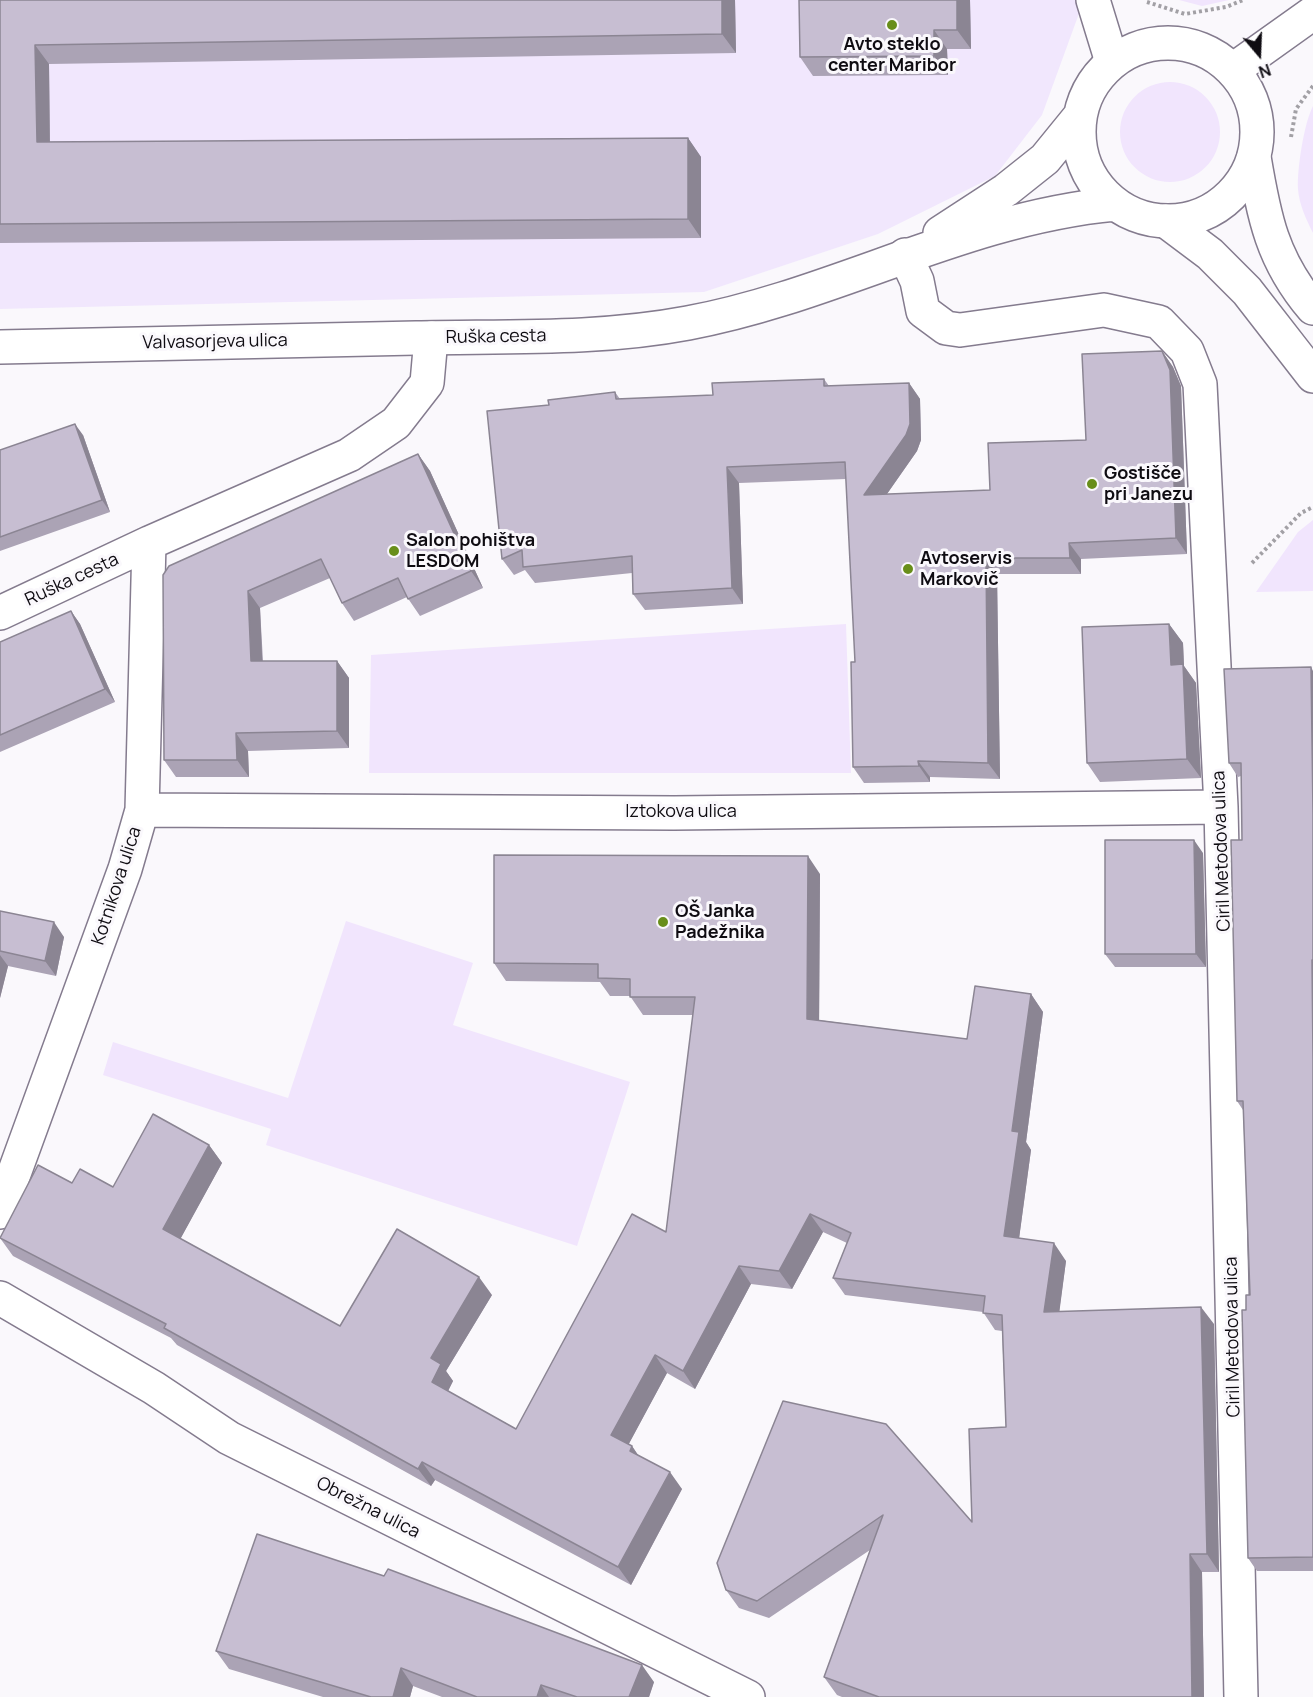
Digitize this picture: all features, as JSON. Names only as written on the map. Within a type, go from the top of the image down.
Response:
[{"type":"street","points":[[1093,0],[1112,62]]},
{"type":"street","points":[[1233,70],[1313,13]]},
{"type":"street","points":[[1254,157],[1246,175],[1221,204],[1186,219],[1166,221],[1131,213],[1115,204],[1091,177],[1082,158],[1079,136],[1080,116],[1087,95],[1097,77],[1112,62],[1131,50],[1152,43],[1196,46],[1216,56],[1233,70],[1252,102],[1257,119],[1254,157],[1262,204],[1281,263],[1313,308]]},
{"type":"street","points":[[906,255],[1006,190],[1045,159],[1080,116]]},
{"type":"street","points":[[906,255],[1020,219],[1066,208],[1115,204]]},
{"type":"street","points":[[1166,221],[1210,254],[1246,291],[1313,376]]},
{"type":"street","name":"Ruška cesta","points":[[0,613],[149,543],[349,455],[396,423],[427,383],[431,338],[585,336],[689,323],[788,296],[906,255]]},
{"type":"street","name":"Ciril Metodova ulica","points":[[906,255],[917,280],[923,311],[946,328],[960,330],[1104,310],[1159,322],[1187,351],[1200,384],[1221,807],[1241,1697]]},
{"type":"street","name":"Valvasorjeva ulica","points":[[0,347],[431,338]]},
{"type":"street","name":"Kotnikova ulica","points":[[0,1212],[114,901],[142,810],[149,543]]},
{"type":"street","name":"Iztokova ulica","points":[[142,810],[674,813],[1221,807]]},
{"type":"street","name":"Obrežna ulica","points":[[0,1298],[154,1388],[229,1438],[748,1697]]},
{"type":"path","points":[[1147,2],[1185,14],[1226,7],[1243,0]]},
{"type":"shaded area","points":[[0,0],[1105,0],[1081,8],[1042,115],[995,176],[878,234],[704,292],[0,309]]},
{"type":"shaded area","points":[[1179,0],[1229,0],[1202,6]]},
{"type":"shaded area","points":[[1170,82],[1198,90],[1212,104],[1220,132],[1212,160],[1198,174],[1170,182],[1142,174],[1128,160],[1120,132],[1128,104],[1142,90]]},
{"type":"shaded area","points":[[1313,106],[1313,233],[1301,206],[1298,180],[1304,134]]},
{"type":"shaded area","points":[[1313,520],[1313,591],[1256,592],[1298,532]]},
{"type":"shaded area","points":[[846,624],[851,773],[369,773],[371,655]]},
{"type":"shaded area","points":[[346,921],[473,963],[453,1025],[630,1082],[577,1246],[266,1145],[271,1129],[103,1075],[113,1042],[288,1098]]},
{"type":"building","points":[[0,0],[722,0],[722,34],[35,45],[37,142],[688,138],[688,219],[0,224]]},
{"type":"building","name":"Avto steklo center Maribor","points":[[799,0],[957,0],[957,30],[934,30],[934,56],[800,57]]},
{"type":"building","points":[[1162,351],[1170,370],[1176,538],[1069,543],[1070,558],[986,558],[988,763],[918,761],[919,766],[853,767],[851,662],[855,662],[845,462],[727,467],[732,588],[633,594],[632,556],[523,567],[522,550],[502,559],[487,411],[549,405],[548,400],[615,392],[616,399],[713,395],[712,383],[824,379],[824,386],[909,383],[910,424],[906,435],[864,495],[990,490],[988,443],[1086,440],[1082,354]]},
{"type":"building","points":[[75,424],[102,500],[0,537],[0,450]]},
{"type":"building","points":[[418,454],[471,571],[408,599],[398,578],[342,603],[321,559],[248,591],[251,661],[337,661],[337,731],[236,733],[237,760],[164,760],[163,575],[169,566]]},
{"type":"building","points":[[71,611],[105,689],[0,735],[0,642]]},
{"type":"building","points":[[1169,624],[1171,665],[1183,664],[1187,759],[1087,763],[1082,627]]},
{"type":"building","points":[[1311,667],[1313,1557],[1248,1558],[1242,1310],[1246,1310],[1246,1295],[1250,1295],[1243,1101],[1237,1101],[1231,840],[1242,840],[1241,763],[1229,763],[1224,669]]},
{"type":"building","points":[[1105,840],[1194,840],[1196,954],[1105,954]]},
{"type":"building","points":[[494,855],[808,856],[807,1019],[967,1039],[975,986],[1031,994],[1012,1131],[1019,1132],[1004,1236],[1054,1243],[1044,1312],[1201,1307],[1207,1554],[1190,1554],[1192,1697],[879,1697],[824,1677],[883,1515],[757,1601],[726,1590],[717,1563],[783,1401],[886,1424],[972,1522],[969,1429],[1006,1427],[1002,1315],[983,1313],[985,1296],[833,1278],[851,1233],[810,1214],[779,1271],[739,1266],[683,1371],[655,1355],[611,1435],[632,1446],[630,1451],[670,1472],[618,1567],[422,1462],[418,1469],[164,1328],[166,1324],[0,1238],[38,1165],[72,1183],[80,1169],[113,1187],[153,1114],[209,1145],[163,1229],[340,1326],[397,1229],[479,1277],[431,1358],[441,1364],[432,1382],[516,1429],[632,1214],[666,1232],[695,997],[630,997],[630,979],[598,978],[598,964],[494,963]]},
{"type":"building","points":[[0,911],[54,922],[45,961],[0,951]]},
{"type":"building","points":[[257,1534],[384,1576],[388,1569],[642,1665],[629,1697],[577,1697],[541,1685],[537,1697],[477,1697],[401,1668],[393,1697],[371,1697],[216,1651]]},
{"type":"place","name":"Avto steklo center Maribor","points":[[892,25]]},
{"type":"place","name":"Gostišče pri Janezu","points":[[1092,484]]},
{"type":"place","name":"Salon pohištva LESDOM","points":[[394,551]]},
{"type":"place","name":"Avtoservis Markovič","points":[[908,569]]},
{"type":"place","name":"OŠ Janka Padežnika","points":[[663,922]]}]
